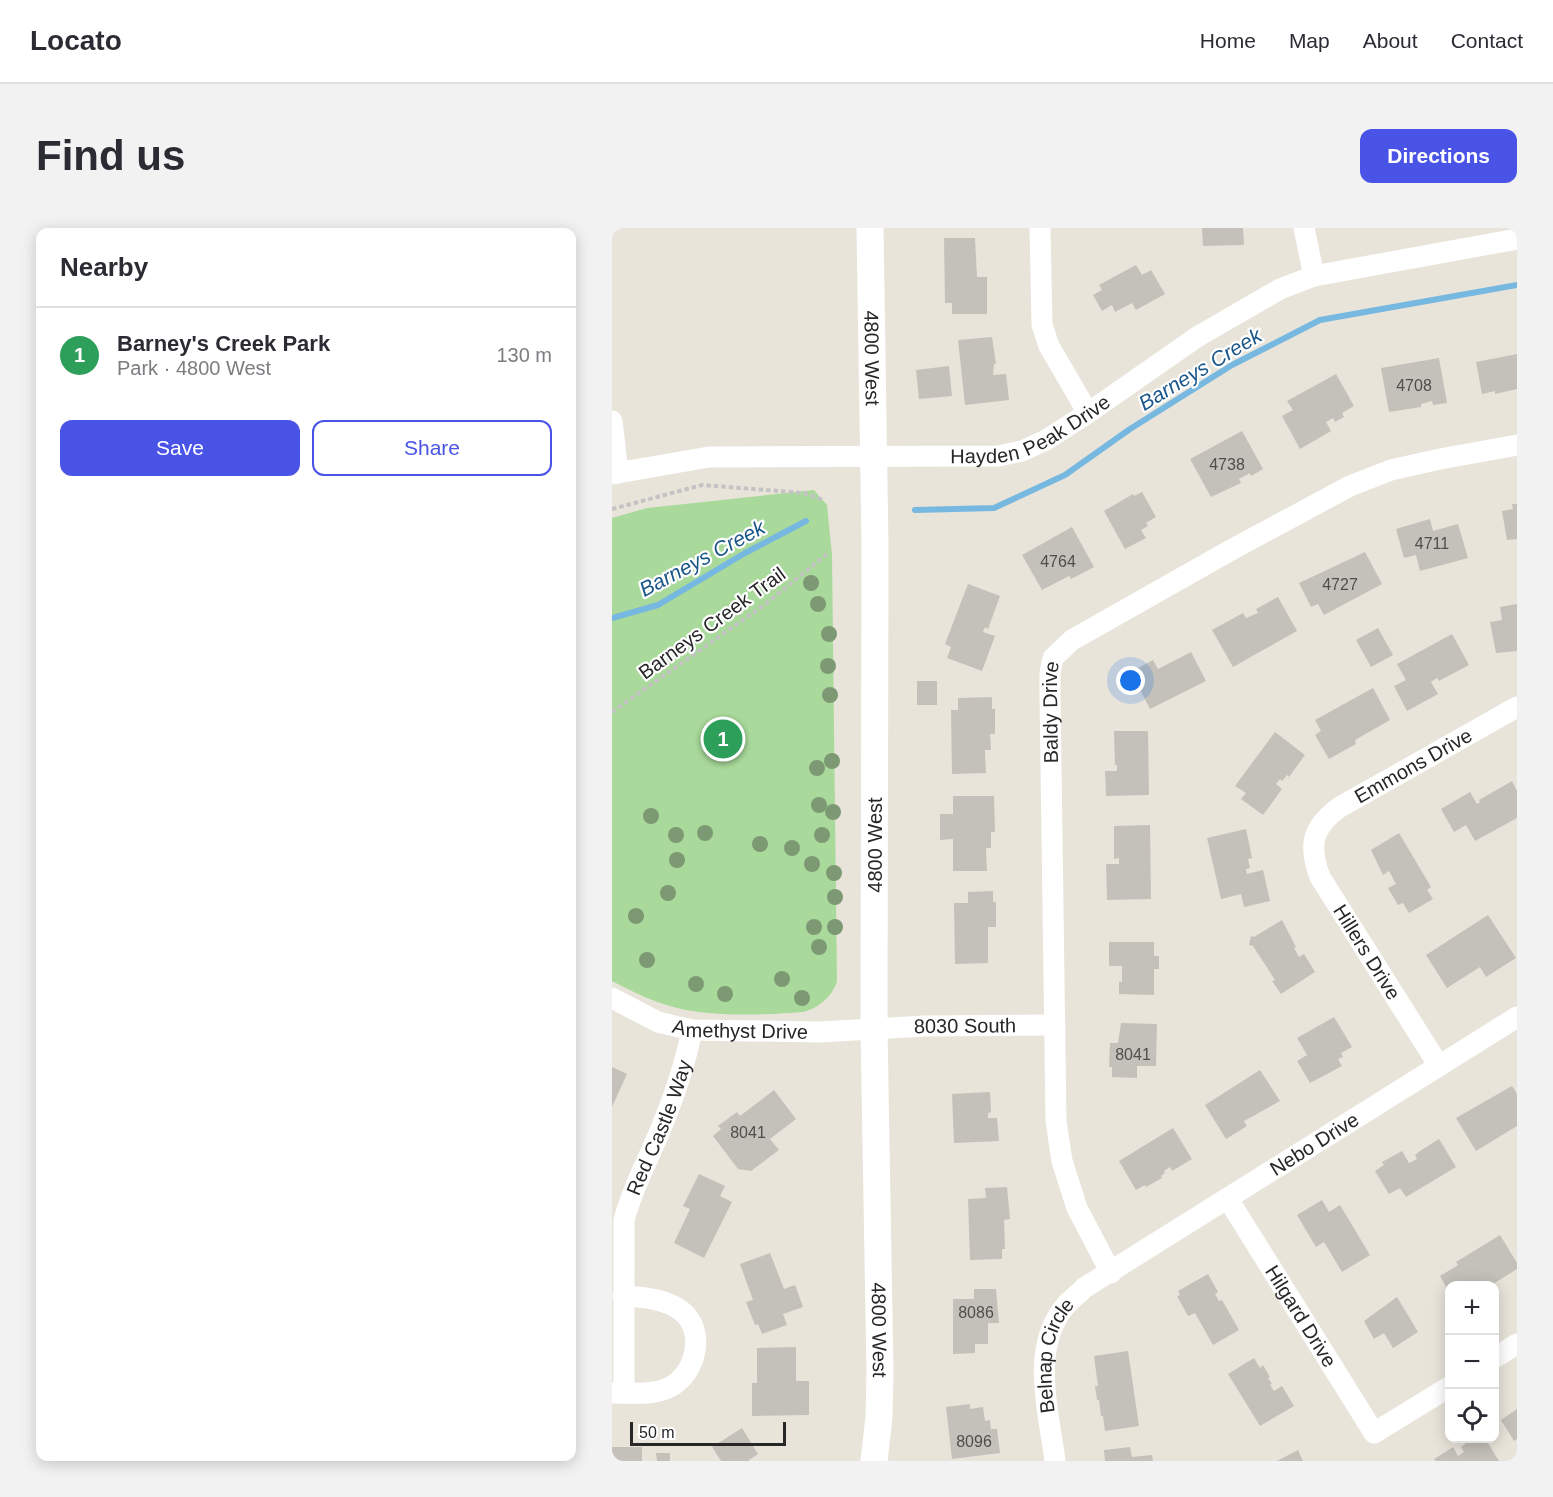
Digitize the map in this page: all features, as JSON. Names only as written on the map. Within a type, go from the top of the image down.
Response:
[{"type":"street","name":"4800 West","points":[[870,228],[874,457],[874,1029],[880,1372],[879,1417],[874,1461]]},
{"type":"street","points":[[1040,228],[1042,325],[1049,346],[1088,413]]},
{"type":"street","points":[[1304,228],[1314,276]]},
{"type":"street","name":"Hayden Peak Drive","points":[[615,474],[709,457],[999,456],[1022,451],[1046,440],[1088,413],[1197,337],[1280,289],[1314,276],[1517,239]]},
{"type":"street","points":[[612,421],[615,474]]},
{"type":"street","name":"Baldy Drive","points":[[1110,1273],[1077,1208],[1062,1161],[1056,1121],[1050,693],[1053,658],[1072,640],[1350,486],[1391,470],[1517,445]]},
{"type":"street","name":"Emmons Drive","points":[[1316,832],[1325,818],[1340,807],[1517,706]]},
{"type":"street","name":"Hillers Drive","points":[[1316,832],[1313,848],[1314,861],[1320,877],[1439,1066]]},
{"type":"street","name":"Amethyst Drive","points":[[612,998],[658,1022],[692,1030],[820,1032],[874,1029]]},
{"type":"street","name":"Nebo Drive","points":[[1110,1273],[1517,1017]]},
{"type":"street","name":"8030 South","points":[[874,1029],[1055,1025]]},
{"type":"street","name":"Red Castle Way","points":[[623,1296],[655,1300],[674,1307],[691,1323],[696,1345],[694,1358],[690,1368],[676,1384],[665,1390],[651,1393],[618,1393],[624,1220],[629,1201],[660,1130],[682,1070],[692,1030]]},
{"type":"street","name":"Hilgard Drive","points":[[1228,1199],[1374,1433],[1446,1389]]},
{"type":"street","name":"Belnap Circle","points":[[1055,1461],[1044,1374],[1046,1348],[1053,1325],[1066,1305],[1084,1288],[1110,1273]]},
{"type":"street","points":[[1499,1355],[1517,1344]]},
{"type":"path","points":[[612,509],[702,485],[804,493],[823,500]]},
{"type":"path","name":"Barneys Creek Trail","points":[[612,712],[767,603],[827,554]]},
{"type":"green space","points":[[814,490],[827,505],[832,555],[837,982],[823,1002],[803,1012],[722,1014],[677,1008],[651,1000],[612,981],[612,518],[647,508]]},
{"type":"building","points":[[1202,228],[1243,228],[1244,245],[1203,246]]},
{"type":"building","points":[[944,238],[975,238],[977,277],[987,277],[987,314],[952,314],[952,303],[945,303]]},
{"type":"building","points":[[1136,265],[1142,275],[1151,270],[1165,294],[1136,310],[1132,303],[1115,312],[1112,305],[1102,311],[1093,295],[1102,290],[1099,285]]},
{"type":"building","points":[[992,337],[996,364],[994,364],[993,375],[1006,374],[1009,400],[965,405],[958,340]]},
{"type":"building","points":[[1517,354],[1517,389],[1495,394],[1495,391],[1482,394],[1476,362]]},
{"type":"building","points":[[1439,358],[1447,403],[1433,405],[1432,401],[1421,404],[1421,407],[1389,412],[1381,368]]},
{"type":"building","points":[[949,366],[952,396],[919,399],[916,370]]},
{"type":"building","points":[[1336,374],[1354,406],[1342,413],[1344,417],[1335,422],[1333,418],[1326,422],[1331,431],[1300,449],[1282,416],[1293,410],[1287,401]]},
{"type":"building","points":[[1242,431],[1263,469],[1251,476],[1250,473],[1239,479],[1241,483],[1211,497],[1190,459]]},
{"type":"building","points":[[1142,492],[1156,517],[1146,523],[1148,526],[1141,530],[1146,538],[1125,549],[1104,511],[1133,494],[1134,496]]},
{"type":"building","points":[[1512,504],[1517,504],[1517,539],[1507,540],[1502,511],[1513,509]]},
{"type":"building","points":[[1430,519],[1433,531],[1458,524],[1468,558],[1420,571],[1416,555],[1404,558],[1396,529]]},
{"type":"building","points":[[1072,527],[1094,567],[1071,579],[1069,576],[1042,590],[1022,555]]},
{"type":"building","points":[[1365,552],[1382,584],[1324,615],[1318,604],[1311,607],[1299,583]]},
{"type":"building","points":[[968,584],[1000,596],[988,629],[985,627],[983,632],[995,636],[982,671],[947,658],[951,647],[945,644]]},
{"type":"building","points":[[1278,597],[1297,631],[1233,667],[1212,630],[1243,613],[1246,618],[1258,613],[1256,609]]},
{"type":"building","points":[[1517,604],[1517,651],[1496,653],[1490,622],[1502,620],[1500,607]]},
{"type":"building","points":[[1378,628],[1393,655],[1371,667],[1356,640]]},
{"type":"building","points":[[1452,634],[1469,665],[1439,681],[1437,678],[1431,682],[1438,694],[1407,711],[1394,686],[1406,680],[1397,664]]},
{"type":"building","points":[[1191,652],[1206,681],[1150,709],[1131,672],[1153,660],[1158,669]]},
{"type":"building","points":[[917,681],[937,681],[937,705],[917,705]]},
{"type":"building","points":[[1373,688],[1390,720],[1355,740],[1356,744],[1329,759],[1315,735],[1321,731],[1315,720]]},
{"type":"building","points":[[992,697],[992,709],[995,709],[995,734],[990,734],[991,750],[985,750],[986,773],[952,774],[951,710],[958,710],[958,698]]},
{"type":"building","points":[[1114,731],[1148,731],[1149,795],[1106,796],[1105,771],[1117,771]]},
{"type":"building","points":[[1275,732],[1305,755],[1289,777],[1287,775],[1276,784],[1282,789],[1263,815],[1241,799],[1246,793],[1235,786]]},
{"type":"building","points":[[1512,781],[1517,791],[1517,818],[1475,841],[1466,825],[1454,832],[1441,809],[1470,792],[1477,804],[1479,800]]},
{"type":"building","points":[[953,796],[994,796],[995,832],[991,832],[991,848],[986,848],[987,871],[953,871],[953,839],[940,840],[940,814],[953,814]]},
{"type":"building","points":[[1150,825],[1151,899],[1107,900],[1106,864],[1119,864],[1119,858],[1114,859],[1114,826]]},
{"type":"building","points":[[1246,829],[1252,858],[1248,859],[1250,868],[1246,869],[1247,874],[1263,870],[1270,901],[1244,907],[1241,894],[1221,899],[1207,838]]},
{"type":"building","points":[[1399,833],[1431,887],[1427,890],[1433,899],[1409,913],[1403,903],[1398,905],[1388,888],[1396,884],[1389,871],[1383,875],[1371,850]]},
{"type":"building","points":[[993,891],[993,902],[996,902],[996,927],[988,927],[988,963],[955,964],[954,903],[968,903],[968,892]]},
{"type":"building","points":[[1488,915],[1516,958],[1486,977],[1480,967],[1447,988],[1426,955]]},
{"type":"building","points":[[1282,920],[1299,957],[1304,954],[1315,972],[1281,994],[1272,981],[1275,980],[1253,946],[1249,945],[1251,936],[1254,937]]},
{"type":"building","points":[[1109,942],[1154,942],[1154,956],[1159,956],[1159,969],[1154,969],[1154,995],[1119,994],[1122,966],[1109,966]]},
{"type":"building","points":[[1334,1017],[1352,1047],[1341,1053],[1343,1057],[1338,1059],[1342,1066],[1310,1083],[1297,1061],[1307,1055],[1297,1038]]},
{"type":"building","points":[[1121,1023],[1157,1024],[1156,1066],[1137,1066],[1137,1078],[1112,1077],[1112,1067],[1109,1067],[1110,1043],[1118,1043]]},
{"type":"building","points":[[612,1067],[627,1074],[612,1107]]},
{"type":"building","points":[[1260,1070],[1280,1101],[1244,1121],[1247,1126],[1226,1139],[1205,1105]]},
{"type":"building","points":[[1512,1086],[1517,1094],[1517,1126],[1476,1151],[1456,1118]]},
{"type":"building","points":[[774,1090],[796,1119],[770,1139],[779,1150],[751,1171],[738,1169],[713,1136],[721,1129],[718,1126],[737,1112],[740,1116]]},
{"type":"building","points":[[990,1092],[991,1112],[988,1113],[988,1118],[997,1118],[999,1141],[954,1143],[952,1094]]},
{"type":"building","points":[[1173,1128],[1192,1159],[1172,1171],[1170,1167],[1164,1171],[1162,1178],[1136,1190],[1119,1161]]},
{"type":"building","points":[[1439,1139],[1456,1167],[1406,1197],[1400,1188],[1389,1194],[1375,1171],[1384,1165],[1382,1162],[1402,1151],[1409,1163],[1417,1159],[1415,1155],[1420,1151]]},
{"type":"building","points":[[699,1174],[725,1186],[720,1196],[732,1202],[704,1258],[674,1243],[690,1209],[683,1206]]},
{"type":"building","points":[[1007,1187],[1010,1219],[1004,1220],[1005,1249],[1002,1249],[1002,1259],[970,1260],[968,1199],[986,1198],[985,1188]]},
{"type":"building","points":[[1322,1200],[1329,1212],[1340,1205],[1370,1255],[1342,1272],[1324,1242],[1316,1247],[1297,1215]]},
{"type":"building","points":[[1500,1235],[1517,1263],[1517,1269],[1498,1281],[1445,1281],[1445,1285],[1440,1276],[1458,1265],[1456,1262]]},
{"type":"building","points":[[770,1253],[784,1289],[795,1285],[803,1307],[783,1314],[787,1325],[762,1334],[758,1324],[755,1325],[746,1302],[753,1300],[740,1264]]},
{"type":"building","points":[[1208,1274],[1218,1292],[1215,1294],[1219,1301],[1222,1300],[1239,1330],[1213,1345],[1195,1313],[1188,1316],[1177,1296],[1180,1295],[1178,1291]]},
{"type":"building","points":[[974,1289],[996,1289],[999,1323],[988,1323],[988,1344],[975,1344],[975,1353],[953,1354],[953,1299],[974,1299]]},
{"type":"building","points":[[1397,1297],[1418,1332],[1393,1348],[1384,1333],[1374,1339],[1364,1321]]},
{"type":"building","points":[[796,1347],[796,1381],[809,1381],[809,1415],[752,1416],[752,1383],[757,1383],[757,1348]]},
{"type":"building","points":[[1128,1351],[1139,1426],[1105,1431],[1099,1400],[1097,1400],[1095,1386],[1098,1386],[1094,1356]]},
{"type":"building","points":[[1254,1358],[1260,1368],[1263,1365],[1274,1391],[1282,1386],[1294,1406],[1260,1426],[1228,1374]]},
{"type":"building","points":[[970,1404],[970,1409],[983,1407],[985,1421],[990,1420],[991,1429],[997,1429],[1000,1453],[952,1459],[946,1407]]},
{"type":"building","points":[[1517,1409],[1517,1439],[1514,1441],[1501,1420]]},
{"type":"building","points":[[742,1428],[758,1454],[749,1461],[721,1461],[712,1447]]},
{"type":"building","points":[[1466,1443],[1488,1443],[1499,1461],[1436,1461],[1434,1459],[1453,1447],[1458,1456],[1464,1452],[1461,1447]]},
{"type":"building","points":[[612,1447],[642,1447],[642,1461],[612,1461]]},
{"type":"building","points":[[1130,1447],[1132,1457],[1152,1455],[1153,1461],[1105,1461],[1104,1450]]},
{"type":"building","points":[[1298,1450],[1303,1461],[1277,1461]]},
{"type":"building","points":[[656,1453],[670,1453],[670,1461],[657,1461]]},
{"type":"waterway","name":"Barneys Creek","points":[[915,510],[994,508],[1065,475],[1130,429],[1232,365],[1320,320],[1517,285]]},
{"type":"waterway","name":"Barneys Creek","points":[[612,618],[658,605],[745,553],[806,521]]},
{"type":"place","name":"Barney's Creek Park","points":[[723,739]]}]
